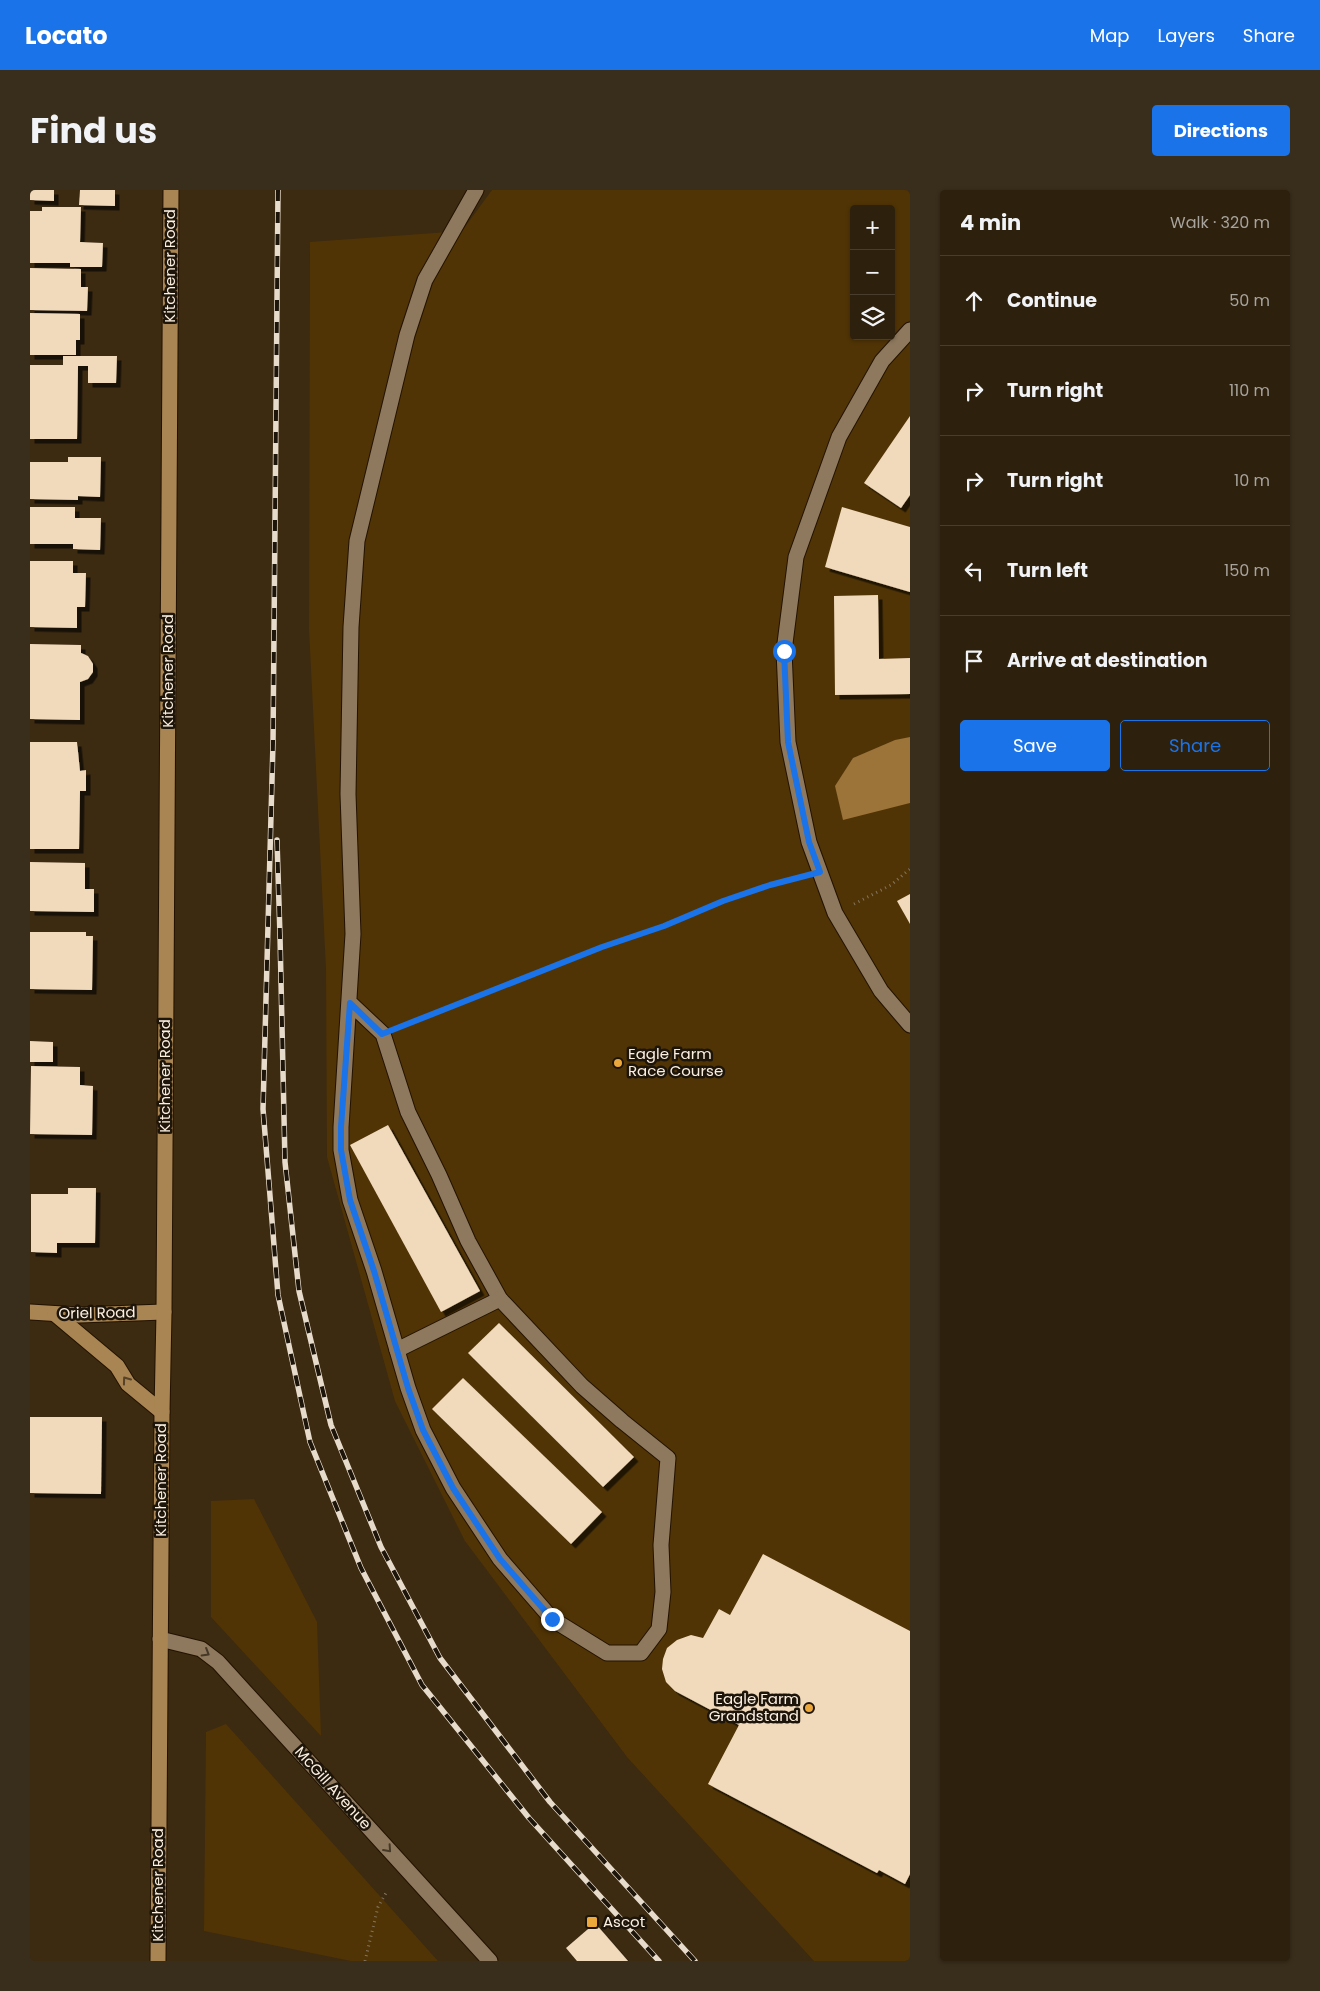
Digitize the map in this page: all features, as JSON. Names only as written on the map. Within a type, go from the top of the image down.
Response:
[{"type":"main road","name":"Kitchener Road","points":[[158,1961],[171,190]]},
{"type":"main road","name":"Oriel Road","points":[[30,1312],[55,1314],[164,1312]]},
{"type":"main road","points":[[55,1314],[117,1366],[128,1384],[162,1412]]},
{"type":"street","points":[[350,1003],[382,1034],[408,1112],[439,1175],[468,1241],[500,1299],[582,1386],[622,1422],[668,1458],[661,1544],[663,1592],[659,1629],[641,1653],[607,1653],[552,1619],[500,1559],[453,1488],[423,1430],[408,1388],[374,1271],[350,1200],[341,1150],[353,934],[348,794],[351,637],[357,541],[407,335],[425,280],[476,190]]},
{"type":"street","points":[[910,330],[882,361],[839,438],[796,557],[784,651],[788,742],[809,842],[835,913],[881,991],[910,1025]]},
{"type":"street","points":[[397,1350],[500,1299]]},
{"type":"street","name":"McGill Avenue","points":[[160,1639],[201,1650],[218,1662],[490,1961]]},
{"type":"path","points":[[835,913],[891,885],[910,868]]},
{"type":"path","points":[[382,1034],[602,947],[664,926],[723,901],[770,885],[820,872]]},
{"type":"path","points":[[365,1961],[378,1907],[386,1893]]},
{"type":"shaded area","name":"Eagle Farm Race Course","points":[[492,190],[910,190],[910,1961],[814,1961],[627,1757],[465,1541],[395,1401],[327,1157],[326,969],[309,629],[310,242],[462,231]]},
{"type":"shaded area","points":[[910,737],[910,803],[843,820],[835,786],[853,758],[895,740]]},
{"type":"shaded area","points":[[254,1499],[317,1622],[321,1736],[211,1617],[211,1501]]},
{"type":"shaded area","points":[[226,1724],[438,1961],[351,1961],[204,1931],[206,1732]]},
{"type":"building","points":[[30,190],[54,190],[54,201],[30,200]]},
{"type":"building","points":[[80,190],[115,190],[115,206],[79,205]]},
{"type":"building","points":[[42,207],[81,207],[80,242],[103,243],[102,267],[70,267],[70,263],[30,263],[30,211],[42,211]]},
{"type":"building","points":[[30,268],[81,269],[81,287],[88,287],[87,311],[30,310]]},
{"type":"building","points":[[30,313],[80,314],[80,340],[76,340],[76,355],[30,355]]},
{"type":"building","points":[[63,356],[117,356],[116,383],[88,383],[88,366],[78,366],[77,439],[30,439],[30,365],[63,365]]},
{"type":"building","points":[[910,416],[910,495],[901,508],[864,483]]},
{"type":"building","points":[[68,457],[101,457],[100,497],[78,496],[78,500],[30,499],[30,462],[68,462]]},
{"type":"building","points":[[30,507],[75,507],[75,518],[101,518],[100,550],[73,549],[73,544],[30,544]]},
{"type":"building","points":[[842,507],[910,527],[910,592],[825,567]]},
{"type":"building","points":[[30,561],[73,561],[73,573],[86,573],[85,607],[77,607],[77,628],[30,627]]},
{"type":"building","points":[[878,595],[879,659],[910,658],[910,694],[835,695],[834,596]]},
{"type":"building","points":[[30,644],[81,645],[81,653],[88,656],[93,664],[93,672],[88,679],[80,682],[80,720],[30,719]]},
{"type":"building","points":[[30,742],[77,742],[80,771],[86,770],[86,791],[80,791],[79,849],[30,849]]},
{"type":"building","points":[[30,862],[85,863],[85,889],[94,889],[94,912],[30,911]]},
{"type":"building","points":[[910,894],[910,924],[897,901]]},
{"type":"building","points":[[30,932],[86,932],[86,936],[93,936],[92,990],[30,989]]},
{"type":"building","points":[[30,1041],[53,1042],[53,1062],[30,1062]]},
{"type":"building","points":[[31,1066],[80,1067],[80,1085],[93,1086],[92,1135],[30,1134]]},
{"type":"building","points":[[388,1125],[480,1291],[441,1312],[350,1145]]},
{"type":"building","points":[[68,1188],[96,1188],[95,1243],[57,1243],[57,1253],[31,1252],[31,1194],[68,1194]]},
{"type":"building","points":[[499,1323],[634,1457],[603,1487],[468,1353]]},
{"type":"building","points":[[463,1378],[602,1512],[571,1544],[432,1409]]},
{"type":"building","points":[[30,1417],[102,1417],[101,1494],[30,1493]]},
{"type":"building","name":"Eagle Farm Grandstand","points":[[763,1554],[910,1631],[910,1874],[905,1884],[879,1870],[877,1873],[708,1784],[739,1725],[675,1691],[666,1682],[662,1669],[663,1659],[667,1648],[677,1640],[691,1635],[703,1638],[719,1609],[730,1615]]},
{"type":"building","points":[[595,1923],[628,1961],[577,1961],[566,1948]]},
{"type":"railway","points":[[278,190],[273,743],[263,1109],[278,1295],[310,1442],[361,1568],[422,1685],[529,1818],[659,1961]]},
{"type":"railway","points":[[277,840],[285,1162],[299,1291],[331,1425],[381,1547],[440,1658],[550,1802],[695,1961]]},
{"type":"place","name":"Eagle Farm Race Course","points":[[618,1063]]},
{"type":"place","name":"Eagle Farm Grandstand","points":[[809,1708]]},
{"type":"place","name":"Ascot","points":[[592,1922]]},
{"type":"route","points":[[552,1619],[500,1559],[453,1488],[423,1430],[408,1388],[374,1271],[350,1200],[341,1150],[350,1003],[382,1034],[602,947],[664,926],[723,901],[770,885],[820,872],[809,842],[788,742],[784,651]]}]
